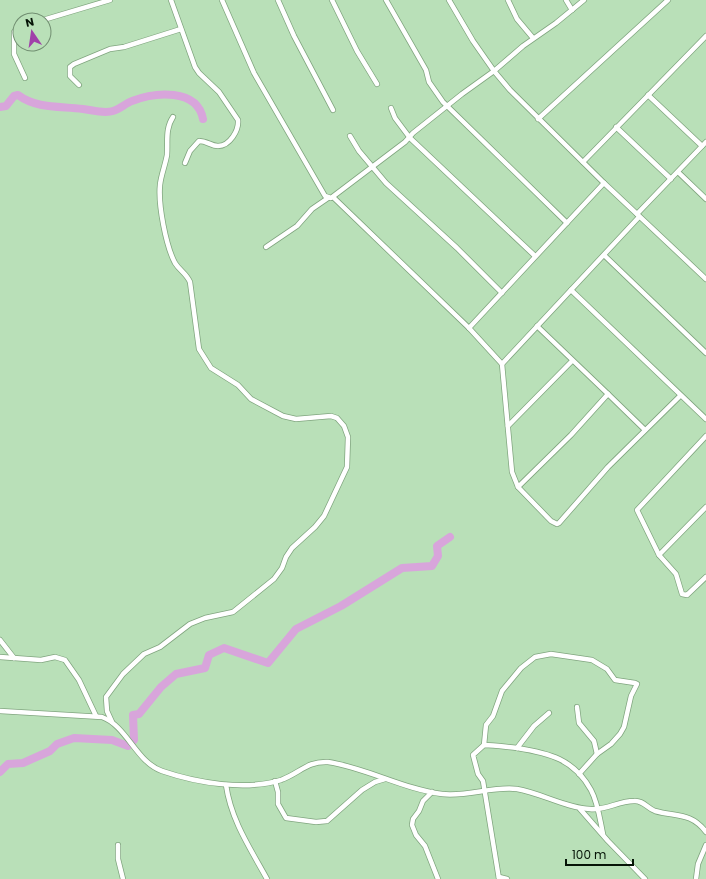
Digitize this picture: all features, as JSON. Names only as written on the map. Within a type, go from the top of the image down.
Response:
[{"type":"street","points":[[52,17],[110,0]]},
{"type":"street","points":[[171,0],[190,55],[199,73],[219,92],[232,109],[238,123],[235,133],[225,144],[218,146],[200,141],[190,151],[185,163]]},
{"type":"street","points":[[222,0],[259,81],[328,198]]},
{"type":"street","points":[[278,0],[294,36],[333,110]]},
{"type":"street","points":[[332,0],[376,84]]},
{"type":"street","points":[[386,0],[426,70],[429,82],[447,107],[567,222]]},
{"type":"street","points":[[450,0],[462,24],[494,71],[538,119],[706,279]]},
{"type":"street","points":[[508,0],[517,18],[534,38]]},
{"type":"street","points":[[566,0],[572,10]]},
{"type":"street","points":[[266,247],[297,226],[312,209],[328,198],[334,198],[534,38],[584,0]]},
{"type":"street","points":[[538,119],[668,0]]},
{"type":"street","points":[[79,85],[70,76],[70,67],[74,64],[110,49],[124,47],[181,29]]},
{"type":"street","points":[[583,162],[706,36]]},
{"type":"street","points":[[14,52],[25,78]]},
{"type":"street","points":[[502,364],[604,256],[638,215],[704,144],[648,95]]},
{"type":"street","points":[[391,108],[410,138],[535,256]]},
{"type":"street","points":[[173,117],[167,135],[167,152],[160,183],[160,200],[166,241],[175,264],[186,274],[190,282],[199,349],[202,355],[211,368],[238,385],[251,399],[283,416],[296,419],[331,416],[337,418],[347,430],[349,460],[345,473],[324,516],[315,527],[292,548],[286,557],[282,568],[274,579],[233,612],[206,618],[190,624],[160,647],[144,654],[123,674],[106,697],[107,711],[112,722],[133,747],[152,765],[161,771],[226,785],[255,785],[275,781],[290,776],[310,764],[333,762],[432,792],[456,795],[502,789],[517,790],[554,799],[578,808],[598,810],[628,801],[640,801],[653,810],[688,817],[696,821],[706,832]]},
{"type":"street","points":[[616,127],[671,179]]},
{"type":"street","points":[[350,136],[359,151],[391,188],[451,242],[502,293]]},
{"type":"street","points":[[678,172],[706,199]]},
{"type":"street","points":[[469,328],[604,183]]},
{"type":"street","points":[[334,198],[469,328],[502,364],[512,472],[518,488],[551,521],[556,524],[559,523],[608,467],[680,396]]},
{"type":"street","points":[[604,256],[706,353]]},
{"type":"street","points":[[571,290],[680,396],[706,419]]},
{"type":"street","points":[[537,326],[645,430]]},
{"type":"street","points":[[508,426],[572,361]]},
{"type":"street","points":[[518,488],[571,435],[608,394]]},
{"type":"street","points":[[706,436],[637,510],[659,555],[674,570],[680,592],[684,596],[688,595],[706,577]]},
{"type":"street","points":[[659,555],[706,507]]},
{"type":"street","points":[[0,640],[14,658]]},
{"type":"street","points":[[507,879],[499,878],[483,781],[478,774],[473,756],[484,745],[486,725],[493,716],[502,691],[521,668],[535,658],[551,654],[592,660],[607,669],[615,680],[636,683],[627,707],[624,727],[611,744],[597,754],[578,774]]},
{"type":"street","points":[[0,657],[41,660],[55,657],[65,660],[79,680],[96,716]]},
{"type":"street","points":[[577,707],[579,723],[594,741],[597,754]]},
{"type":"street","points":[[0,711],[96,716],[112,722]]},
{"type":"street","points":[[517,748],[534,726],[549,713]]},
{"type":"street","points":[[484,745],[517,748],[553,755],[578,774],[592,791],[603,834]]},
{"type":"street","points":[[275,781],[278,792],[278,804],[286,818],[320,822],[330,820],[362,790],[385,778]]},
{"type":"street","points":[[226,785],[232,813],[267,879]]},
{"type":"street","points":[[432,792],[423,801],[418,813],[413,819],[412,825],[416,835],[425,846],[438,879]]},
{"type":"street","points":[[578,808],[645,879]]},
{"type":"street","points":[[696,879],[698,864],[706,844]]},
{"type":"street","points":[[118,845],[118,859],[123,879]]},
{"type":"waterway","points":[[0,107],[6,106],[14,96],[18,95],[33,103],[41,105],[109,112],[141,98],[174,95],[184,97],[193,102],[199,109],[203,119]]},
{"type":"waterway","points":[[0,772],[8,764],[23,763],[50,751],[57,744],[74,738],[112,740],[128,746],[134,740],[133,715],[139,714],[161,687],[176,674],[205,668],[209,655],[224,648],[268,663],[296,629],[341,606],[402,568],[432,566],[438,556],[437,546],[450,537]]}]
